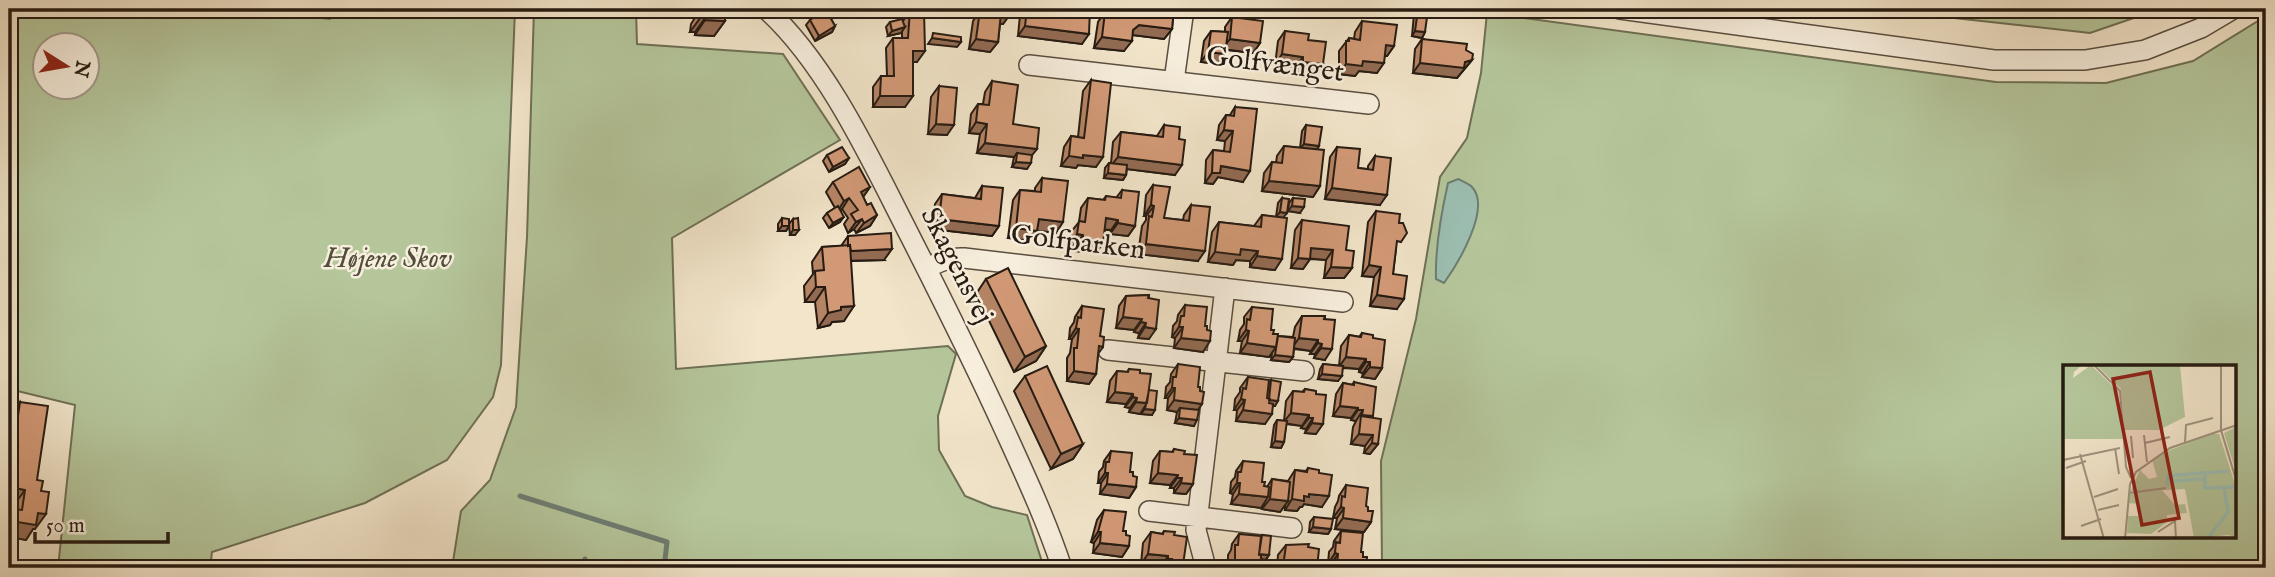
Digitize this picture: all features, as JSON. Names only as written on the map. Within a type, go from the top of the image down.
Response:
[{"type":"street","name":"Skagensvej","points":[[766,9],[793,35],[854,130],[967,347],[1046,519],[1062,568]]},
{"type":"street","name":"Golfvænget","points":[[1174,81],[1184,9]]},
{"type":"street","points":[[1620,9],[1994,60],[2085,60],[2145,50],[2201,28],[2233,9]]},
{"type":"street","name":"Golfvænget","points":[[1029,65],[1369,104]]},
{"type":"street","name":"Golfparken","points":[[926,268],[952,258],[964,258],[1343,302]]},
{"type":"street","points":[[1206,568],[1196,530],[1225,288]]},
{"type":"street","points":[[1108,350],[1304,371]]},
{"type":"street","points":[[1149,511],[1292,528]]},
{"type":"green space","name":"Højene Skov","points":[[9,9],[236,9],[330,19],[333,9],[515,9],[501,365],[493,397],[447,460],[365,503],[212,552],[210,568],[58,568],[75,405],[9,389]]},
{"type":"green space","points":[[534,9],[636,9],[637,44],[783,54],[840,140],[672,238],[676,369],[948,346],[956,354],[938,416],[939,450],[965,496],[992,507],[1027,515],[1044,568],[452,568],[461,511],[490,480],[516,407],[527,237]]},
{"type":"green space","points":[[1896,9],[2160,9],[2090,33]]},
{"type":"green space","points":[[1487,13],[1996,82],[2106,83],[2193,61],[2266,16],[2266,568],[1382,568],[1381,461],[1416,319],[1440,177],[1467,138],[1481,73]]},
{"type":"shaded area","points":[[1458,179],[1472,187],[1477,196],[1478,208],[1470,236],[1444,283],[1436,279],[1439,231],[1448,183]]},
{"type":"building","points":[[701,9],[725,9],[725,21],[705,20],[701,17]]},
{"type":"building","points":[[1011,9],[1010,14],[1001,13],[998,42],[976,39],[980,10]]},
{"type":"building","points":[[1027,9],[1090,9],[1089,34],[1025,26]]},
{"type":"building","points":[[1129,9],[1174,9],[1172,29],[1139,25],[1133,30],[1132,41],[1102,37],[1105,12],[1122,14]]},
{"type":"building","points":[[1418,9],[1428,10],[1425,32],[1415,31]]},
{"type":"building","points":[[826,10],[835,26],[819,36],[810,20]]},
{"type":"building","points":[[910,10],[924,10],[925,51],[913,51],[913,96],[880,96],[881,76],[894,76],[893,38],[908,38]]},
{"type":"building","points":[[1232,17],[1263,21],[1260,43],[1230,39]]},
{"type":"building","points":[[902,19],[905,27],[892,31],[890,22]]},
{"type":"building","points":[[1362,21],[1397,25],[1394,46],[1386,45],[1384,63],[1363,61],[1362,66],[1346,64],[1346,41],[1349,41],[1349,38],[1360,40]]},
{"type":"building","points":[[1211,31],[1228,32],[1225,54],[1208,52]]},
{"type":"building","points":[[1285,31],[1309,34],[1308,40],[1326,42],[1323,64],[1303,62],[1303,57],[1282,54]]},
{"type":"building","points":[[933,33],[961,37],[961,42],[932,38]]},
{"type":"building","points":[[1422,39],[1467,44],[1466,50],[1473,54],[1472,60],[1465,62],[1464,68],[1420,63]]},
{"type":"building","points":[[1091,80],[1111,83],[1103,157],[1069,156],[1071,136],[1084,138]]},
{"type":"building","points":[[992,81],[1018,85],[1013,124],[1039,128],[1037,149],[985,143],[987,124],[976,122],[978,104],[989,105]]},
{"type":"building","points":[[939,86],[957,88],[954,125],[936,124]]},
{"type":"building","points":[[1235,107],[1257,109],[1250,171],[1221,166],[1220,173],[1212,173],[1213,150],[1230,152],[1233,131],[1224,130],[1226,115],[1234,116]]},
{"type":"building","points":[[1164,125],[1180,127],[1179,139],[1185,140],[1182,165],[1118,157],[1121,132],[1163,137]]},
{"type":"building","points":[[1306,125],[1322,127],[1319,146],[1304,144]]},
{"type":"building","points":[[1284,146],[1324,150],[1320,186],[1269,181],[1272,162],[1282,163]]},
{"type":"building","points":[[842,147],[849,158],[833,167],[827,155]]},
{"type":"building","points":[[1337,147],[1360,149],[1358,168],[1373,170],[1375,156],[1391,158],[1387,195],[1332,188]]},
{"type":"building","points":[[1017,153],[1032,155],[1031,163],[1016,162]]},
{"type":"building","points":[[1109,163],[1127,165],[1126,175],[1108,173]]},
{"type":"building","points":[[859,167],[870,187],[861,192],[867,205],[871,203],[877,215],[864,223],[862,219],[856,222],[851,214],[858,210],[849,198],[844,201],[833,182]]},
{"type":"building","points":[[1042,178],[1068,181],[1063,222],[1039,219],[1037,231],[1016,228],[1020,190],[1041,192]]},
{"type":"building","points":[[1153,185],[1170,187],[1164,218],[1189,221],[1191,205],[1210,207],[1205,251],[1146,244],[1149,216],[1152,217],[1154,206],[1151,205]]},
{"type":"building","points":[[982,186],[1003,188],[999,226],[939,219],[942,194],[981,199]]},
{"type":"building","points":[[1122,190],[1139,192],[1135,226],[1106,218],[1103,243],[1083,240],[1083,235],[1077,234],[1079,221],[1085,222],[1088,198],[1121,198]]},
{"type":"building","points":[[1282,198],[1289,199],[1287,213],[1280,212]]},
{"type":"building","points":[[1293,198],[1305,199],[1304,207],[1292,206]]},
{"type":"building","points":[[838,206],[844,217],[833,223],[827,213]]},
{"type":"building","points":[[1376,211],[1400,214],[1399,223],[1403,223],[1407,233],[1401,242],[1397,241],[1393,274],[1407,276],[1404,299],[1377,295],[1381,267],[1369,265]]},
{"type":"building","points":[[1262,215],[1287,218],[1282,259],[1257,256],[1258,251],[1241,249],[1240,255],[1215,252],[1219,222],[1261,227]]},
{"type":"building","points":[[782,218],[789,219],[789,226],[782,226]]},
{"type":"building","points":[[798,218],[799,230],[793,230],[793,219]]},
{"type":"building","points":[[1302,220],[1349,226],[1346,250],[1354,251],[1352,268],[1331,267],[1333,250],[1311,248],[1310,259],[1298,258]]},
{"type":"building","points":[[891,233],[892,249],[851,251],[850,245],[848,246],[848,236]]},
{"type":"building","points":[[850,245],[854,306],[841,307],[841,310],[828,313],[825,287],[816,287],[815,271],[824,270],[822,247]]},
{"type":"building","points":[[1008,268],[1046,346],[1025,357],[986,279]]},
{"type":"building","points":[[1149,295],[1148,298],[1159,300],[1156,329],[1145,327],[1146,323],[1141,322],[1142,319],[1123,317],[1126,296]]},
{"type":"building","points":[[1185,305],[1207,307],[1205,326],[1211,331],[1210,341],[1181,338],[1183,327],[1179,327]]},
{"type":"building","points":[[1082,306],[1104,309],[1100,336],[1104,337],[1103,347],[1099,346],[1096,374],[1074,371],[1074,348],[1077,348],[1079,329],[1076,328],[1078,317],[1081,318]]},
{"type":"building","points":[[1252,307],[1273,309],[1271,330],[1274,330],[1273,334],[1278,334],[1276,347],[1247,343],[1247,319],[1250,320]]},
{"type":"building","points":[[1302,316],[1325,316],[1324,319],[1335,320],[1332,349],[1321,348],[1322,344],[1318,343],[1318,340],[1299,338]]},
{"type":"building","points":[[1362,333],[1385,340],[1382,368],[1370,367],[1370,362],[1366,362],[1366,359],[1346,357],[1349,335],[1361,337]]},
{"type":"building","points":[[1278,336],[1295,338],[1293,357],[1275,355]]},
{"type":"building","points":[[1178,364],[1200,367],[1198,387],[1204,392],[1202,404],[1174,400],[1173,377],[1176,377]]},
{"type":"building","points":[[1323,364],[1343,366],[1342,376],[1322,374]]},
{"type":"building","points":[[1047,366],[1083,444],[1061,454],[1025,376]]},
{"type":"building","points":[[1129,369],[1151,374],[1147,403],[1136,402],[1137,398],[1133,397],[1133,394],[1115,392],[1117,371],[1128,372]]},
{"type":"building","points":[[1248,377],[1269,380],[1267,398],[1270,399],[1269,403],[1273,404],[1272,414],[1243,410],[1245,400],[1241,399]]},
{"type":"building","points":[[1271,380],[1281,382],[1278,401],[1269,400]]},
{"type":"building","points":[[1354,382],[1376,387],[1373,416],[1362,415],[1363,410],[1358,408],[1340,406],[1343,383],[1354,385]]},
{"type":"building","points":[[1305,389],[1326,395],[1323,424],[1312,423],[1313,418],[1309,418],[1309,415],[1291,413],[1293,391],[1304,392]]},
{"type":"building","points":[[1149,390],[1157,391],[1155,410],[1145,409]]},
{"type":"building","points":[[20,402],[48,406],[37,480],[43,481],[41,491],[49,492],[46,514],[38,513],[36,525],[11,521],[13,509],[22,510],[25,490],[15,488],[17,478],[9,477]]},
{"type":"building","points":[[1180,408],[1199,410],[1197,420],[1179,418]]},
{"type":"building","points":[[1361,416],[1381,419],[1378,444],[1372,443],[1373,435],[1359,434]]},
{"type":"building","points":[[1277,420],[1287,421],[1284,442],[1275,441]]},
{"type":"building","points":[[1174,449],[1185,451],[1184,454],[1197,455],[1193,484],[1181,483],[1182,478],[1177,478],[1178,475],[1158,473],[1160,451],[1173,452]]},
{"type":"building","points":[[1111,451],[1132,453],[1130,472],[1137,477],[1136,487],[1107,484],[1106,462],[1109,462]]},
{"type":"building","points":[[1243,461],[1264,463],[1262,482],[1269,487],[1268,497],[1239,494],[1238,472],[1241,472]]},
{"type":"building","points":[[1308,468],[1332,475],[1329,496],[1309,494],[1309,497],[1304,496],[1304,501],[1292,499],[1295,470],[1307,472]]},
{"type":"building","points":[[1272,479],[1290,482],[1288,501],[1270,499]]},
{"type":"building","points":[[1346,485],[1368,488],[1366,506],[1368,511],[1373,511],[1371,522],[1343,518],[1342,496],[1345,497]]},
{"type":"building","points":[[1104,510],[1126,512],[1123,531],[1130,536],[1129,546],[1100,543],[1101,532],[1098,532]]},
{"type":"building","points":[[1314,517],[1333,519],[1331,529],[1313,527]]},
{"type":"building","points":[[1164,531],[1187,537],[1183,565],[1171,564],[1172,559],[1168,559],[1168,556],[1148,554],[1151,532],[1163,534]]},
{"type":"building","points":[[1341,531],[1363,533],[1361,552],[1363,557],[1367,557],[1366,568],[1337,564],[1336,542],[1340,543]]},
{"type":"building","points":[[1239,534],[1261,536],[1259,555],[1266,560],[1265,568],[1235,567],[1235,545],[1238,545]]},
{"type":"building","points":[[1262,535],[1271,536],[1269,555],[1259,554]]},
{"type":"building","points":[[1309,544],[1308,547],[1319,549],[1317,568],[1283,567],[1286,545]]},
{"type":"waterway","points":[[520,496],[667,542],[664,568]]},
{"type":"waterway","points":[[583,568],[585,559]]}]
